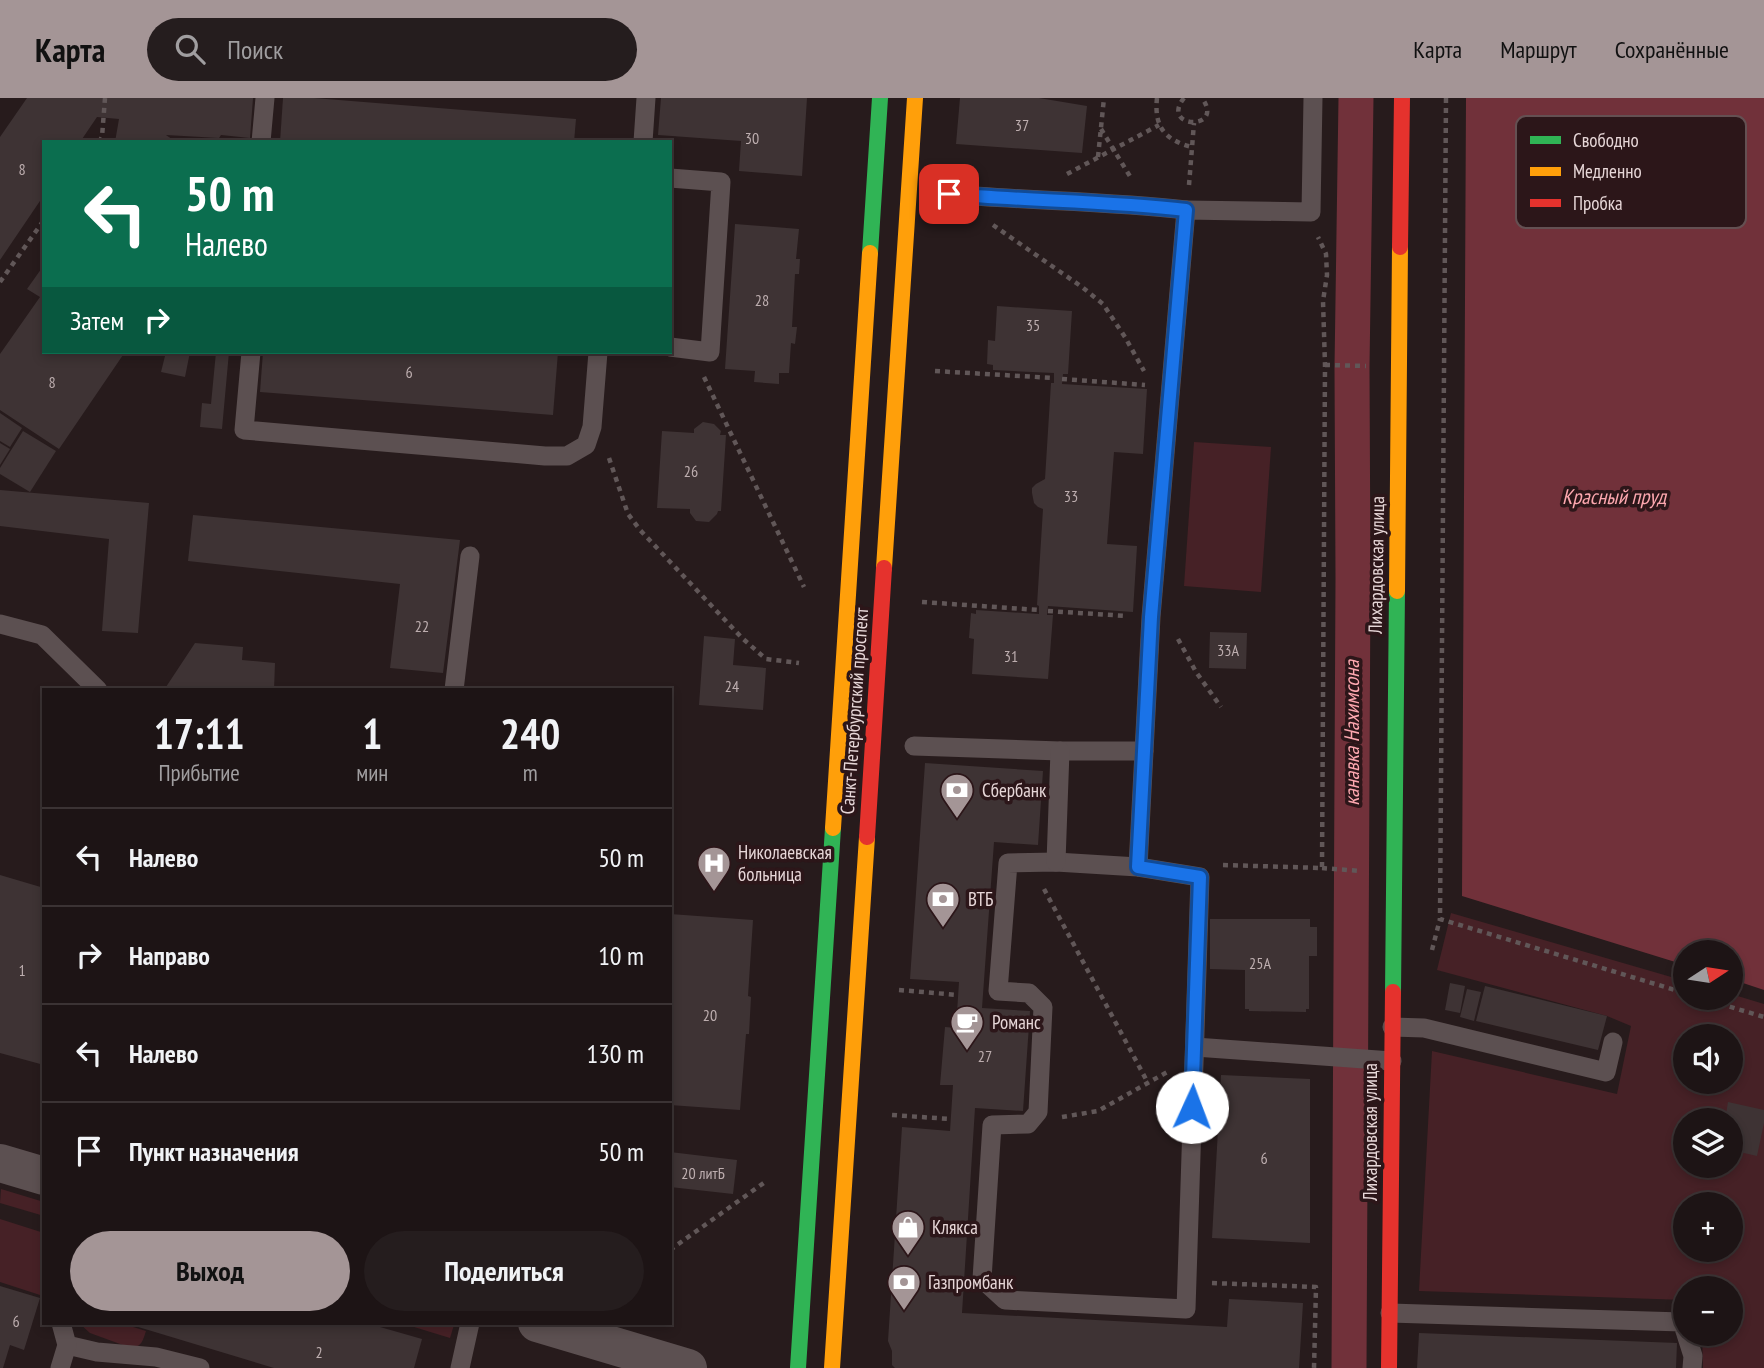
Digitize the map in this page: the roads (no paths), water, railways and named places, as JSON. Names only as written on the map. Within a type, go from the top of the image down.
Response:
[{"type":"main road","name":"Санкт-Петербургский проспект","points":[[797,1368],[880,98]]},
{"type":"main road","name":"Санкт-Петербургский проспект","points":[[832,1368],[915,98]]},
{"type":"main road","name":"Лихардовская улица","points":[[1390,1368],[1402,98]]},
{"type":"street","points":[[0,1163],[42,1175]]},
{"type":"street","points":[[544,1325],[688,1368]]},
{"type":"lane","points":[[261,140],[265,98]]},
{"type":"lane","points":[[643,140],[646,98]]},
{"type":"lane","points":[[949,194],[1186,210],[1311,212],[1313,98]]},
{"type":"lane","points":[[672,178],[721,182],[710,352],[672,347]]},
{"type":"lane","points":[[1138,867],[1151,617],[1186,210]]},
{"type":"lane","points":[[251,354],[244,430],[545,456],[567,456],[586,445],[592,426],[598,354]]},
{"type":"lane","points":[[454,688],[470,556]]},
{"type":"lane","points":[[0,624],[41,635],[96,688]]},
{"type":"lane","points":[[914,746],[1144,751]]},
{"type":"lane","points":[[1056,862],[1060,751]]},
{"type":"lane","points":[[1056,862],[1138,867],[1200,877],[1186,1309],[1005,1300],[982,1279],[992,1125],[1028,1124],[1038,1112],[1044,1007],[1029,993],[998,991],[1008,863],[1056,862]]},
{"type":"lane","points":[[1392,1027],[1424,1028],[1606,1072],[1613,1042]]},
{"type":"lane","points":[[1194,1052],[1329,1056],[1392,1061]]},
{"type":"lane","points":[[1390,1313],[1673,1322]]},
{"type":"lane","points":[[60,1368],[67,1345],[62,1325]]},
{"type":"lane","points":[[460,1368],[470,1325]]},
{"type":"lane","points":[[67,1345],[97,1352],[156,1357],[200,1368]]},
{"type":"lane","points":[[1690,1346],[1692,1368]]},
{"type":"water","name":"Красный пруд","points":[[1466,98],[1764,98],[1764,990],[1743,983],[1743,940],[1673,940],[1673,961],[1462,896]]},
{"type":"waterway","name":"канавка Нахимсона","points":[[1349,1368],[1352,367],[1356,98]]},
{"type":"place","name":"Сбербанк","points":[[957,820]]},
{"type":"place","name":"Николаевская больница","points":[[714,893]]},
{"type":"place","name":"ВТБ","points":[[943,929]]},
{"type":"place","name":"Романс","points":[[967,1052]]},
{"type":"place","name":"Клякса","points":[[908,1257]]},
{"type":"place","name":"Газпромбанк","points":[[904,1312]]}]
